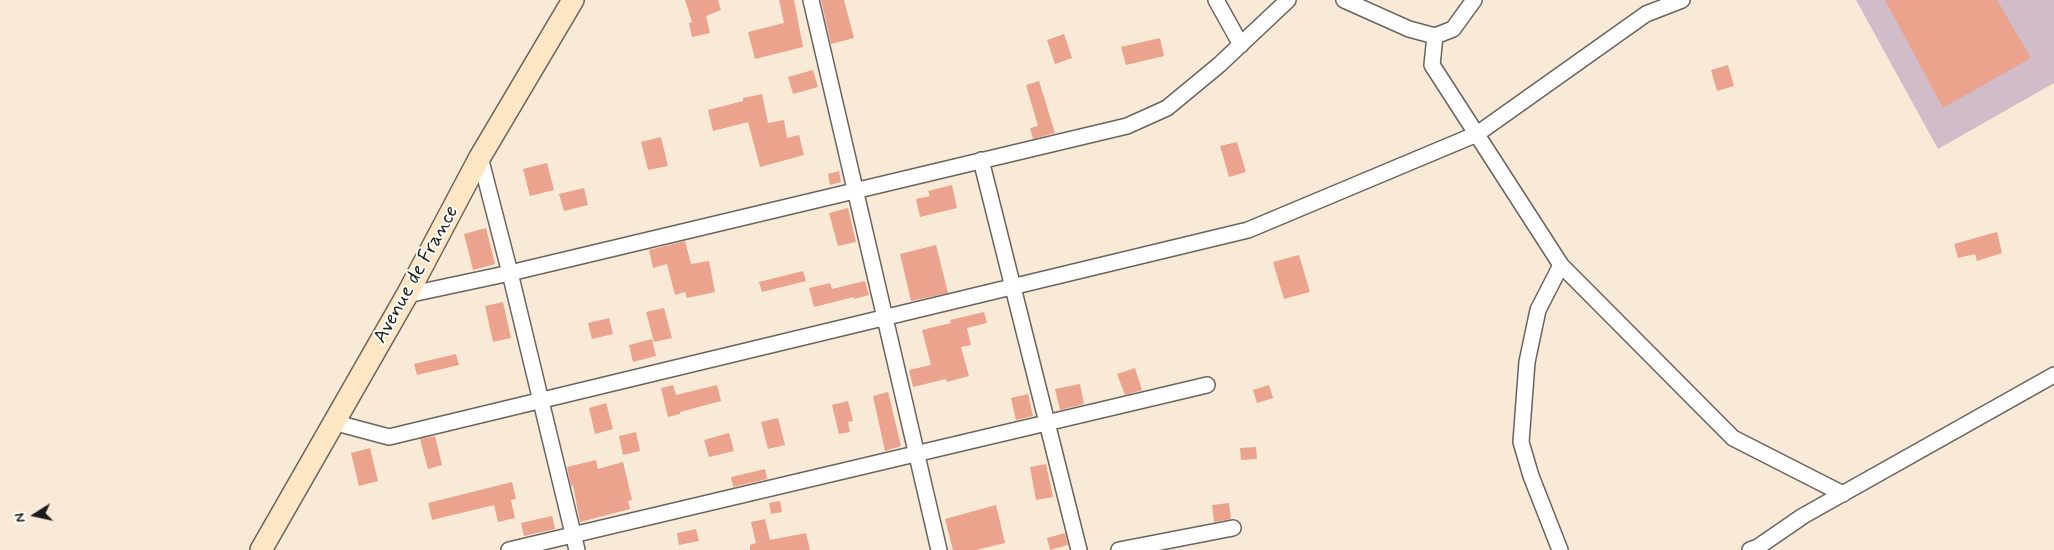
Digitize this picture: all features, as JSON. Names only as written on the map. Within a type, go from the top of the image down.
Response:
[{"type":"main road","name":"Avenue de France","points":[[261,550],[408,295],[480,158],[573,0]]},
{"type":"street","points":[[811,0],[939,550]]},
{"type":"street","points":[[1216,0],[1241,45]]},
{"type":"street","points":[[408,295],[510,273],[1128,126],[1167,108],[1219,66],[1288,0]]},
{"type":"street","points":[[1344,0],[1409,29],[1435,36],[1453,30],[1474,0]]},
{"type":"street","points":[[344,425],[389,437],[1248,230],[1476,134],[1646,14],[1682,0]]},
{"type":"street","points":[[1435,36],[1432,65],[1561,265],[1733,438],[1843,494]]},
{"type":"street","points":[[480,158],[510,273],[575,543]]},
{"type":"street","points":[[981,160],[1079,550]]},
{"type":"street","points":[[1560,550],[1537,493],[1521,442],[1526,362],[1538,310],[1561,265]]},
{"type":"street","points":[[1750,550],[1758,547],[1803,516],[2054,376]]},
{"type":"street","points":[[509,550],[575,543],[917,455],[1207,385]]},
{"type":"street","points":[[1120,550],[1233,528]]},
{"type":"shaded area","points":[[1856,0],[2054,0],[2054,83],[1938,149]]},
{"type":"building","points":[[685,0],[718,0],[721,10],[706,16],[710,33],[692,37],[689,23],[692,22]]},
{"type":"building","points":[[779,0],[794,0],[803,47],[755,59],[748,32],[784,23]]},
{"type":"building","points":[[821,0],[844,0],[854,38],[831,44]]},
{"type":"building","points":[[1885,0],[1997,0],[2031,58],[1943,108]]},
{"type":"building","points":[[1064,34],[1072,58],[1055,64],[1047,40]]},
{"type":"building","points":[[1160,38],[1164,56],[1126,65],[1121,47]]},
{"type":"building","points":[[1728,65],[1734,86],[1717,91],[1711,70]]},
{"type":"building","points":[[813,70],[818,87],[793,94],[788,77]]},
{"type":"building","points":[[1039,81],[1055,133],[1033,139],[1030,128],[1038,126],[1026,85]]},
{"type":"building","points":[[762,94],[768,123],[784,120],[787,138],[799,135],[804,155],[760,167],[748,122],[713,131],[708,110],[743,101],[743,98]]},
{"type":"building","points":[[661,137],[668,166],[648,170],[641,142]]},
{"type":"building","points":[[1237,142],[1246,172],[1229,177],[1220,146]]},
{"type":"building","points":[[547,163],[554,190],[530,196],[523,169]]},
{"type":"building","points":[[839,171],[841,182],[830,185],[828,174]]},
{"type":"building","points":[[952,185],[957,208],[920,217],[916,199],[930,196],[928,191]]},
{"type":"building","points":[[584,188],[588,205],[564,211],[559,194]]},
{"type":"building","points":[[848,208],[856,242],[838,246],[829,213]]},
{"type":"building","points":[[486,228],[495,264],[473,270],[464,234]]},
{"type":"building","points":[[1997,232],[2002,253],[1977,261],[1975,254],[1958,258],[1954,244]]},
{"type":"building","points":[[685,241],[691,264],[709,261],[715,292],[687,298],[685,292],[675,295],[667,264],[653,268],[649,250]]},
{"type":"building","points":[[936,245],[948,293],[911,301],[900,254]]},
{"type":"building","points":[[1299,255],[1310,292],[1284,299],[1273,262]]},
{"type":"building","points":[[803,271],[806,281],[762,292],[759,282]]},
{"type":"building","points":[[865,281],[869,295],[814,307],[809,288],[830,283],[832,289]]},
{"type":"building","points":[[503,302],[511,338],[493,342],[485,306]]},
{"type":"building","points":[[664,308],[672,338],[654,342],[646,312]]},
{"type":"building","points":[[984,312],[987,323],[967,328],[971,345],[961,347],[969,376],[947,382],[946,379],[913,387],[909,370],[931,365],[922,330],[951,323],[950,320]]},
{"type":"building","points":[[609,318],[613,334],[592,339],[588,323]]},
{"type":"building","points":[[652,339],[656,356],[633,362],[629,345]]},
{"type":"building","points":[[456,354],[459,365],[417,375],[414,364]]},
{"type":"building","points":[[1135,368],[1142,390],[1125,395],[1117,374]]},
{"type":"building","points":[[1080,384],[1084,404],[1060,410],[1055,389]]},
{"type":"building","points":[[673,385],[676,395],[717,385],[721,401],[668,417],[661,388]]},
{"type":"building","points":[[1269,385],[1273,398],[1257,403],[1253,390]]},
{"type":"building","points":[[888,392],[901,446],[885,451],[873,396]]},
{"type":"building","points":[[1028,394],[1033,416],[1016,420],[1011,398]]},
{"type":"building","points":[[848,401],[853,421],[848,422],[850,432],[839,434],[832,405]]},
{"type":"building","points":[[606,403],[613,429],[595,434],[589,408]]},
{"type":"building","points":[[778,418],[785,445],[768,449],[761,422]]},
{"type":"building","points":[[636,432],[640,451],[623,455],[619,436]]},
{"type":"building","points":[[729,433],[734,451],[709,457],[704,440]]},
{"type":"building","points":[[435,436],[442,465],[428,469],[420,439]]},
{"type":"building","points":[[1256,447],[1257,459],[1241,460],[1240,448]]},
{"type":"building","points":[[370,448],[378,481],[359,486],[351,453]]},
{"type":"building","points":[[596,460],[598,469],[623,462],[632,500],[628,501],[630,509],[580,522],[573,485],[571,486],[567,467]]},
{"type":"building","points":[[1046,464],[1053,497],[1036,500],[1030,467]]},
{"type":"building","points":[[765,469],[767,479],[733,487],[731,477]]},
{"type":"building","points":[[512,482],[516,499],[511,500],[515,518],[498,522],[494,505],[432,520],[428,503]]},
{"type":"building","points":[[780,501],[782,512],[771,514],[769,503]]},
{"type":"building","points":[[1229,503],[1231,519],[1214,522],[1212,505]]},
{"type":"building","points":[[996,505],[1005,543],[976,550],[953,550],[945,519]]},
{"type":"building","points":[[552,516],[555,529],[524,536],[521,523]]},
{"type":"building","points":[[765,519],[770,540],[806,533],[810,550],[750,550],[750,545],[756,543],[751,522]]},
{"type":"building","points":[[696,529],[699,541],[679,545],[677,533]]},
{"type":"building","points":[[1065,533],[1068,545],[1050,550],[1047,538]]}]
